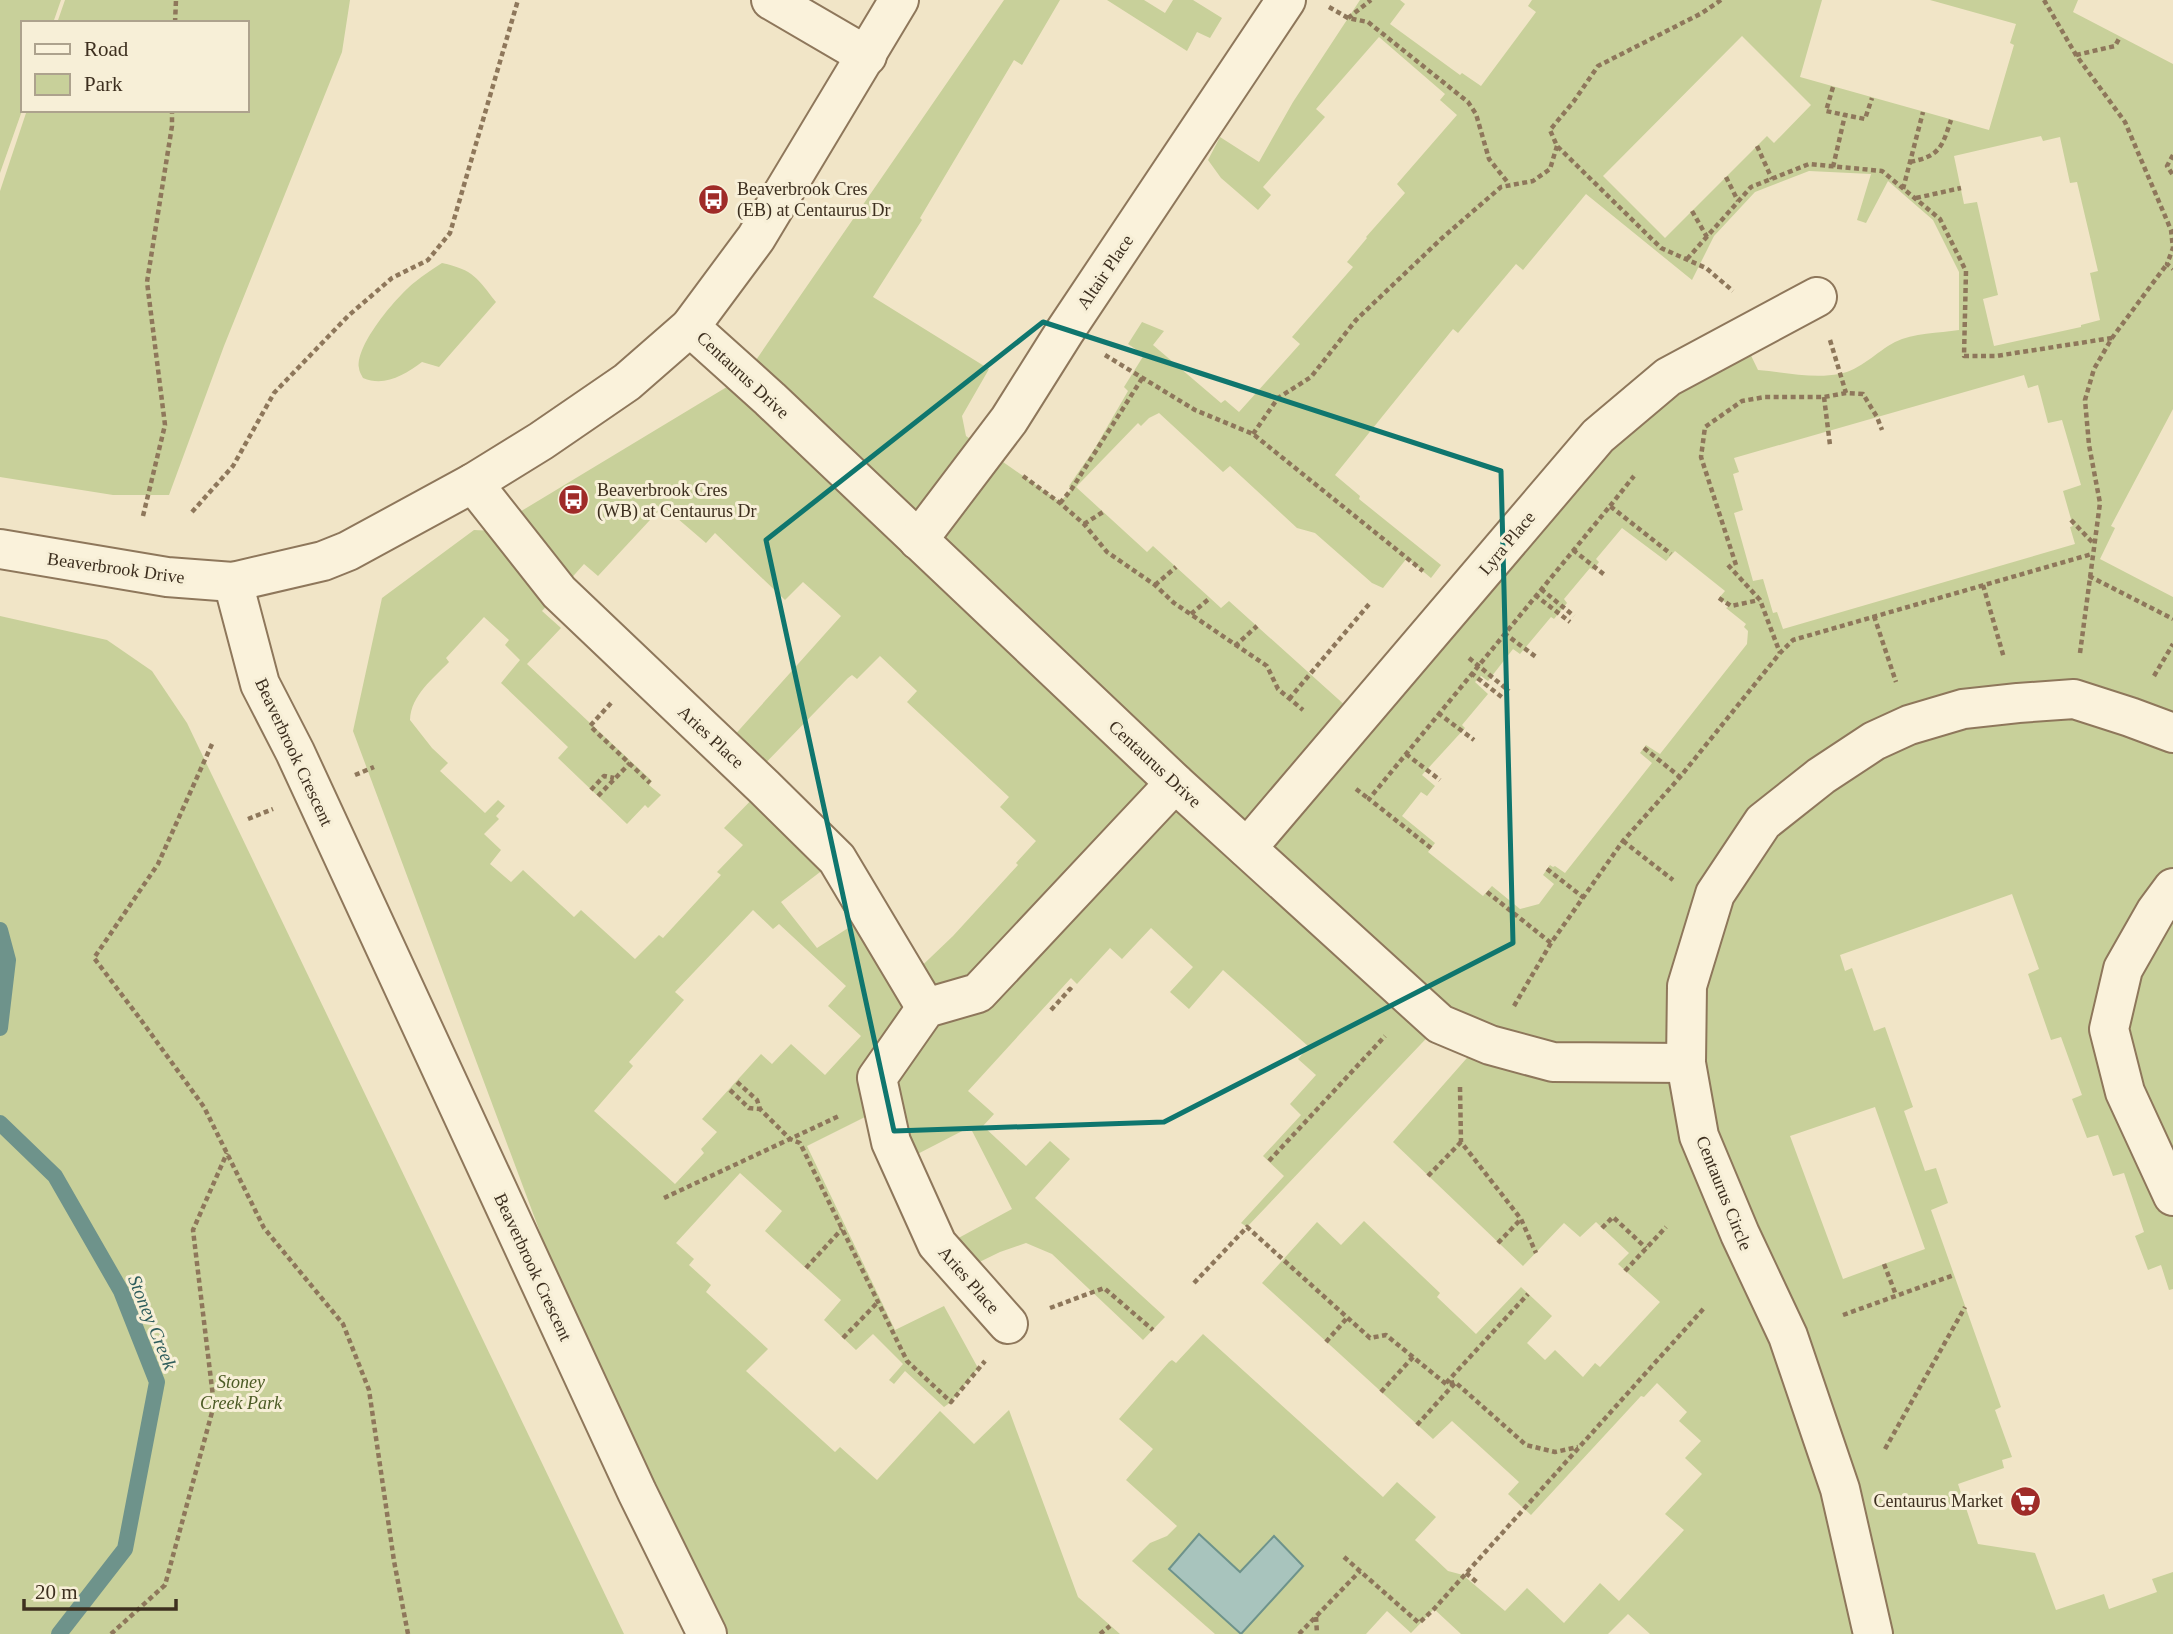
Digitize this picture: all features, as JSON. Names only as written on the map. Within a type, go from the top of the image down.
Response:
[{"type":"street","points":[[771,0],[867,56]]},
{"type":"street","points":[[233,582],[323,561],[348,551],[473,483],[541,441],[626,382],[690,327],[756,238],[899,0]]},
{"type":"street","name":"Altair Place","points":[[918,540],[1009,420],[1065,331],[1286,0]]},
{"type":"street","name":"Lyra Place","points":[[1247,848],[1598,436],[1668,377],[1817,297]]},
{"type":"street","name":"Centaurus Drive","points":[[690,327],[770,399],[1175,783],[1440,1024],[1490,1045],[1553,1062],[1686,1063]]},
{"type":"street","name":"Aries Place","points":[[473,483],[559,592],[837,859],[926,1008],[877,1078],[891,1142],[937,1244],[1008,1324]]},
{"type":"street","name":"Beaverbrook Drive","points":[[0,549],[167,577],[233,582]]},
{"type":"street","name":"Beaverbrook Crescent","points":[[233,582],[260,684],[295,752],[637,1492],[707,1634]]},
{"type":"street","name":"Centaurus Circle","points":[[1873,1634],[1840,1489],[1788,1335],[1740,1234],[1699,1136],[1686,1063],[1687,986],[1714,894],[1763,822],[1821,775],[1874,741],[1909,725],[1962,709],[2074,699],[2173,733]]},
{"type":"street","points":[[926,1008],[978,993],[1175,783]]},
{"type":"street","points":[[2173,888],[2156,911],[2123,969],[2109,1029],[2125,1092],[2173,1195]]},
{"type":"path","points":[[175,21],[176,0]]},
{"type":"path","points":[[192,512],[233,466],[274,393],[348,316],[392,278],[429,260],[450,233],[518,0]]},
{"type":"path","points":[[1348,18],[1371,0]]},
{"type":"path","points":[[1721,0],[1702,13],[1598,65],[1550,130],[1557,146],[1661,248],[1706,268],[1770,323]]},
{"type":"path","points":[[2044,0],[2076,55],[2125,122],[2171,230],[2172,248],[2167,264],[2112,338],[2094,369],[2085,400],[2100,503],[2074,699]]},
{"type":"path","points":[[1327,6],[1348,18],[1368,22],[1468,102],[1476,114],[1489,159],[1509,184]]},
{"type":"path","points":[[2076,55],[2115,46],[2120,37]]},
{"type":"path","points":[[1833,87],[1826,111],[1865,119],[1872,98]]},
{"type":"path","points":[[143,516],[165,425],[147,282],[172,112]]},
{"type":"path","points":[[1903,189],[1923,112]]},
{"type":"path","points":[[1833,167],[1845,115]]},
{"type":"path","points":[[1910,162],[1929,158],[1944,142],[1951,120]]},
{"type":"path","points":[[1253,434],[1278,398],[1311,377],[1356,320],[1441,239],[1501,187],[1533,181],[1550,169],[1557,146]]},
{"type":"path","points":[[1756,146],[1772,179]]},
{"type":"path","points":[[2173,155],[2167,166],[2173,175]]},
{"type":"path","points":[[1687,259],[1751,187],[1810,164],[1882,171],[1940,219],[1966,271],[1964,356],[1996,356],[2112,338]]},
{"type":"path","points":[[1726,177],[1738,201]]},
{"type":"path","points":[[1915,198],[1961,188]]},
{"type":"path","points":[[1692,211],[1707,237]]},
{"type":"path","points":[[2167,264],[2173,270]]},
{"type":"path","points":[[1065,331],[1195,410],[1253,434],[1459,600]]},
{"type":"path","points":[[1060,503],[1143,377]]},
{"type":"path","points":[[1736,565],[1701,457],[1705,427],[1742,401],[1765,397],[1824,397],[1846,393],[1863,394],[1882,430]]},
{"type":"path","points":[[1824,397],[1830,445]]},
{"type":"path","points":[[986,450],[1060,503],[1084,524],[1107,552],[1155,585],[1174,603],[1267,666],[1278,689],[1340,738]]},
{"type":"path","points":[[1431,848],[1368,799],[1634,476]]},
{"type":"path","points":[[1610,506],[1671,554]]},
{"type":"path","points":[[1084,524],[1103,512]]},
{"type":"path","points":[[2071,520],[2094,544]]},
{"type":"path","points":[[1573,550],[1606,576]]},
{"type":"path","points":[[1490,1045],[1551,943],[1623,841],[1680,777],[1793,640],[2092,554]]},
{"type":"path","points":[[1728,565],[1760,600],[1780,653]]},
{"type":"path","points":[[1155,585],[1176,568]]},
{"type":"path","points":[[2089,576],[2173,619]]},
{"type":"path","points":[[1983,585],[2018,703]]},
{"type":"path","points":[[1541,589],[1574,616]]},
{"type":"path","points":[[1535,595],[1570,622]]},
{"type":"path","points":[[1191,614],[1210,598]]},
{"type":"path","points":[[1719,598],[1731,606],[1760,600]]},
{"type":"path","points":[[1289,699],[1370,603]]},
{"type":"path","points":[[1874,616],[1909,725]]},
{"type":"path","points":[[1235,646],[1257,626]]},
{"type":"path","points":[[1504,634],[1536,657]]},
{"type":"path","points":[[642,671],[590,726],[650,783]]},
{"type":"path","points":[[1471,673],[1503,698]]},
{"type":"path","points":[[1438,713],[1474,740]]},
{"type":"path","points":[[212,744],[158,864],[94,958],[204,1107],[264,1228],[343,1324],[369,1390],[392,1548],[408,1634]]},
{"type":"path","points":[[1644,748],[1680,777]]},
{"type":"path","points":[[1406,754],[1440,780]]},
{"type":"path","points":[[597,796],[630,763]]},
{"type":"path","points":[[591,790],[604,776],[615,778]]},
{"type":"path","points":[[1623,841],[1710,908]]},
{"type":"path","points":[[1547,869],[1584,898]]},
{"type":"path","points":[[1487,892],[1551,943]]},
{"type":"path","points":[[1051,1010],[1070,989],[1074,993]]},
{"type":"path","points":[[1269,1161],[1385,1036]]},
{"type":"path","points":[[737,1082],[757,1100],[760,1109],[790,1139],[800,1143],[907,1361],[951,1402],[979,1369],[1008,1324],[1104,1288],[1153,1330]]},
{"type":"path","points":[[1460,1087],[1461,1142],[1521,1219],[1536,1253]]},
{"type":"path","points":[[730,1090],[749,1108],[760,1109]]},
{"type":"path","points":[[664,1198],[881,1097]]},
{"type":"path","points":[[1428,1176],[1461,1142]]},
{"type":"path","points":[[111,1634],[165,1585],[214,1405],[193,1230],[227,1153]]},
{"type":"path","points":[[1602,1228],[1613,1217],[1646,1248]]},
{"type":"path","points":[[1498,1243],[1521,1219]]},
{"type":"path","points":[[1194,1283],[1247,1227],[1370,1338],[1386,1335],[1446,1384]]},
{"type":"path","points":[[1625,1270],[1666,1227]]},
{"type":"path","points":[[806,1268],[842,1229]]},
{"type":"path","points":[[1884,1264],[1896,1295]]},
{"type":"path","points":[[1843,1314],[1954,1275]]},
{"type":"path","points":[[1446,1384],[1528,1294]]},
{"type":"path","points":[[843,1338],[878,1302]]},
{"type":"path","points":[[1344,1557],[1419,1623],[1704,1307]]},
{"type":"path","points":[[1885,1449],[1965,1307]]},
{"type":"path","points":[[1326,1342],[1348,1318]]},
{"type":"path","points":[[1381,1392],[1413,1357]]},
{"type":"path","points":[[1446,1384],[1455,1382]]},
{"type":"path","points":[[1455,1382],[1526,1445],[1555,1452],[1578,1447]]},
{"type":"path","points":[[1417,1424],[1455,1382]]},
{"type":"path","points":[[1299,1634],[1360,1571]]},
{"type":"path","points":[[1466,1573],[1479,1584]]},
{"type":"path","points":[[1316,1616],[1317,1634]]},
{"type":"path","points":[[1100,1634],[1110,1626]]},
{"type":"highlighted area","points":[[1043,322],[1501,471],[1513,943],[1164,1122],[894,1131],[766,540]]},
{"type":"green space","points":[[0,0],[61,0],[54,21],[21,21],[22,112],[0,173]]},
{"type":"green space","points":[[65,0],[350,0],[342,52],[224,346],[169,495],[113,495],[0,477],[0,191],[26,112],[248,112],[248,21],[58,21]]},
{"type":"green space","points":[[1004,0],[1060,0],[1022,65],[1014,60],[920,218],[922,220],[873,297],[989,369],[962,416],[966,436],[1060,502],[1071,490],[1069,486],[1128,391],[1124,387],[1144,355],[1128,344],[1142,322],[1164,331],[1153,345],[1221,403],[1225,400],[1239,412],[1300,344],[1292,337],[1353,267],[1347,262],[1405,193],[1397,184],[1457,115],[1440,100],[1445,94],[1379,37],[1316,109],[1325,117],[1263,187],[1271,195],[1258,210],[1221,178],[1208,160],[1220,137],[1259,162],[1293,102],[1360,0],[1400,0],[1405,4],[1390,24],[1460,75],[1462,73],[1481,86],[1536,12],[1528,6],[1532,0],[1822,0],[1800,77],[1989,130],[2014,45],[2010,43],[2016,24],[1930,0],[2078,0],[2073,12],[2173,64],[2173,409],[2111,526],[2115,528],[2100,559],[2173,597],[2173,1289],[2169,1290],[2161,1265],[2148,1270],[2135,1236],[2144,1232],[2124,1173],[2113,1176],[2098,1135],[2087,1138],[2072,1099],[2082,1095],[2061,1037],[2051,1040],[2028,974],[2039,969],[2012,894],[1840,955],[1845,971],[1852,968],[1874,1031],[1885,1027],[1913,1107],[1904,1111],[1925,1171],[1936,1168],[1948,1203],[1931,1210],[2001,1407],[1995,1410],[2012,1457],[2002,1460],[2004,1468],[1958,1484],[1978,1544],[2035,1553],[2056,1610],[2104,1594],[2109,1609],[2157,1592],[2152,1579],[2173,1572],[2173,1634],[1650,1634],[1628,1614],[1608,1634],[1461,1634],[1434,1609],[1411,1633],[1387,1611],[1366,1634],[1215,1634],[1132,1561],[1150,1543],[1167,1536],[1177,1526],[1126,1480],[1153,1449],[1119,1419],[1169,1362],[1172,1360],[1176,1363],[1203,1334],[1383,1497],[1397,1482],[1436,1517],[1415,1540],[1448,1571],[1463,1575],[1505,1611],[1527,1588],[1564,1623],[1600,1583],[1619,1601],[1684,1530],[1665,1514],[1702,1474],[1685,1458],[1701,1441],[1679,1421],[1687,1412],[1657,1383],[1644,1397],[1641,1396],[1531,1515],[1508,1494],[1519,1482],[1452,1421],[1433,1439],[1262,1283],[1317,1222],[1341,1245],[1364,1221],[1440,1293],[1437,1297],[1476,1334],[1521,1287],[1552,1316],[1527,1343],[1545,1360],[1555,1350],[1583,1377],[1595,1363],[1600,1367],[1660,1302],[1618,1264],[1629,1253],[1596,1222],[1580,1237],[1564,1223],[1523,1266],[1393,1142],[1481,1042],[1440,1024],[1247,1227],[1241,1223],[1284,1176],[1263,1156],[1301,1115],[1290,1104],[1316,1075],[1298,1059],[1309,1047],[1223,970],[1189,1009],[1170,992],[1193,967],[1151,928],[1122,959],[1110,948],[1077,984],[1071,978],[968,1091],[994,1114],[983,1126],[1026,1166],[1050,1141],[1070,1159],[1035,1198],[1165,1317],[1143,1340],[1052,1254],[1026,1243],[961,1271],[940,1248],[1012,1209],[970,1127],[900,1163],[883,1108],[807,1146],[895,1330],[944,1306],[978,1368],[944,1407],[905,1371],[894,1384],[889,1380],[903,1364],[873,1334],[856,1350],[824,1320],[841,1300],[765,1231],[782,1211],[740,1173],[676,1243],[694,1259],[689,1265],[711,1285],[706,1292],[768,1349],[746,1371],[835,1452],[840,1447],[877,1480],[940,1411],[974,1444],[1009,1410],[1078,1597],[1120,1634],[705,1634],[637,1492],[353,731],[382,598],[474,530],[513,532],[518,513],[745,376]],"holes":[[[1742,36],[1811,105],[1774,143],[1767,136],[1665,238],[1603,176]],[[2041,136],[2043,141],[2060,137],[2070,183],[2077,182],[2098,271],[2090,273],[2100,320],[2081,327],[1994,346],[1983,299],[1998,295],[1977,202],[1964,204],[1954,156]],[[1809,171],[1871,174],[1857,220],[1866,223],[1888,181],[1933,220],[1959,272],[1959,330],[1902,339],[1854,369],[1819,376],[1758,370],[1742,337],[1598,436],[1358,717],[1229,601],[1221,608],[1153,546],[1147,552],[1076,487],[1138,423],[1141,426],[1159,413],[1223,472],[1230,466],[1297,528],[1315,533],[1372,583],[1383,588],[1407,558],[1431,578],[1441,565],[1359,499],[1360,496],[1335,475],[1453,329],[1458,333],[1516,264],[1523,270],[1586,194],[1692,280],[1714,236],[1755,192]],[[2024,375],[2028,388],[2038,385],[2048,423],[2062,420],[2081,485],[2063,491],[2075,544],[1783,629],[1777,612],[1773,613],[1763,579],[1753,581],[1734,513],[1743,510],[1733,474],[1739,472],[1734,458]],[[663,506],[706,543],[715,533],[785,600],[803,582],[841,616],[723,748],[753,776],[848,678],[852,675],[857,679],[880,656],[917,691],[907,702],[1009,797],[1000,807],[1036,841],[1016,863],[1018,865],[953,936],[908,979],[870,914],[817,948],[781,902],[837,859],[764,787],[724,828],[743,845],[717,872],[721,875],[663,938],[659,935],[635,959],[581,910],[574,917],[523,870],[511,882],[490,864],[501,850],[484,834],[499,819],[496,816],[505,806],[498,800],[485,813],[440,771],[448,763],[410,720],[411,711],[419,695],[449,662],[446,658],[484,617],[509,640],[505,645],[520,660],[501,683],[568,747],[558,758],[627,824],[645,805],[648,808],[661,795],[649,785],[652,781],[527,664],[561,628],[542,611],[584,564],[598,576]],[[1622,528],[1666,561],[1675,551],[1725,591],[1719,598],[1730,606],[1726,608],[1746,624],[1744,627],[1748,631],[1747,644],[1660,754],[1646,745],[1640,753],[1652,763],[1565,873],[1550,865],[1543,875],[1554,884],[1539,904],[1520,909],[1492,886],[1483,896],[1428,852],[1435,843],[1402,816],[1421,792],[1427,796],[1435,786],[1422,775],[1465,728],[1462,725],[1488,694],[1475,682],[1481,676],[1488,681],[1513,649],[1520,654],[1551,617],[1554,619],[1567,603],[1564,599],[1590,568],[1593,570],[1599,562],[1596,559]],[[753,910],[773,929],[779,924],[846,986],[828,1006],[861,1036],[825,1075],[791,1044],[772,1064],[761,1054],[702,1119],[717,1132],[701,1149],[704,1153],[675,1184],[594,1111],[633,1066],[629,1062],[684,1000],[675,992]],[[1875,1107],[1925,1249],[1843,1279],[1790,1136]]]},
{"type":"green space","points":[[1107,0],[1144,0],[1165,13],[1173,0],[1193,0],[1222,18],[1210,38],[1197,32],[1187,51]]},
{"type":"green space","points":[[442,263],[474,276],[496,302],[439,367],[422,362],[387,380],[363,378],[359,369],[360,358],[370,334],[408,288]]},
{"type":"green space","name":"Stoney Creek Park","points":[[0,616],[107,640],[152,671],[187,723],[624,1634],[0,1634]]},
{"type":"water","points":[[1199,1534],[1240,1572],[1274,1536],[1303,1566],[1241,1634],[1169,1569]]},
{"type":"waterway","name":"Stoney Creek","points":[[0,930],[8,960],[0,1028]]},
{"type":"waterway","name":"Stoney Creek","points":[[0,1123],[55,1176],[121,1291],[157,1382],[125,1549],[59,1634]]},
{"type":"place","name":"Beaverbrook Cres (EB) at Centaurus Dr","points":[[714,199]]},
{"type":"place","name":"Beaverbrook Cres (WB) at Centaurus Dr","points":[[574,500]]},
{"type":"place","name":"Centaurus Market","points":[[2026,1501]]}]
